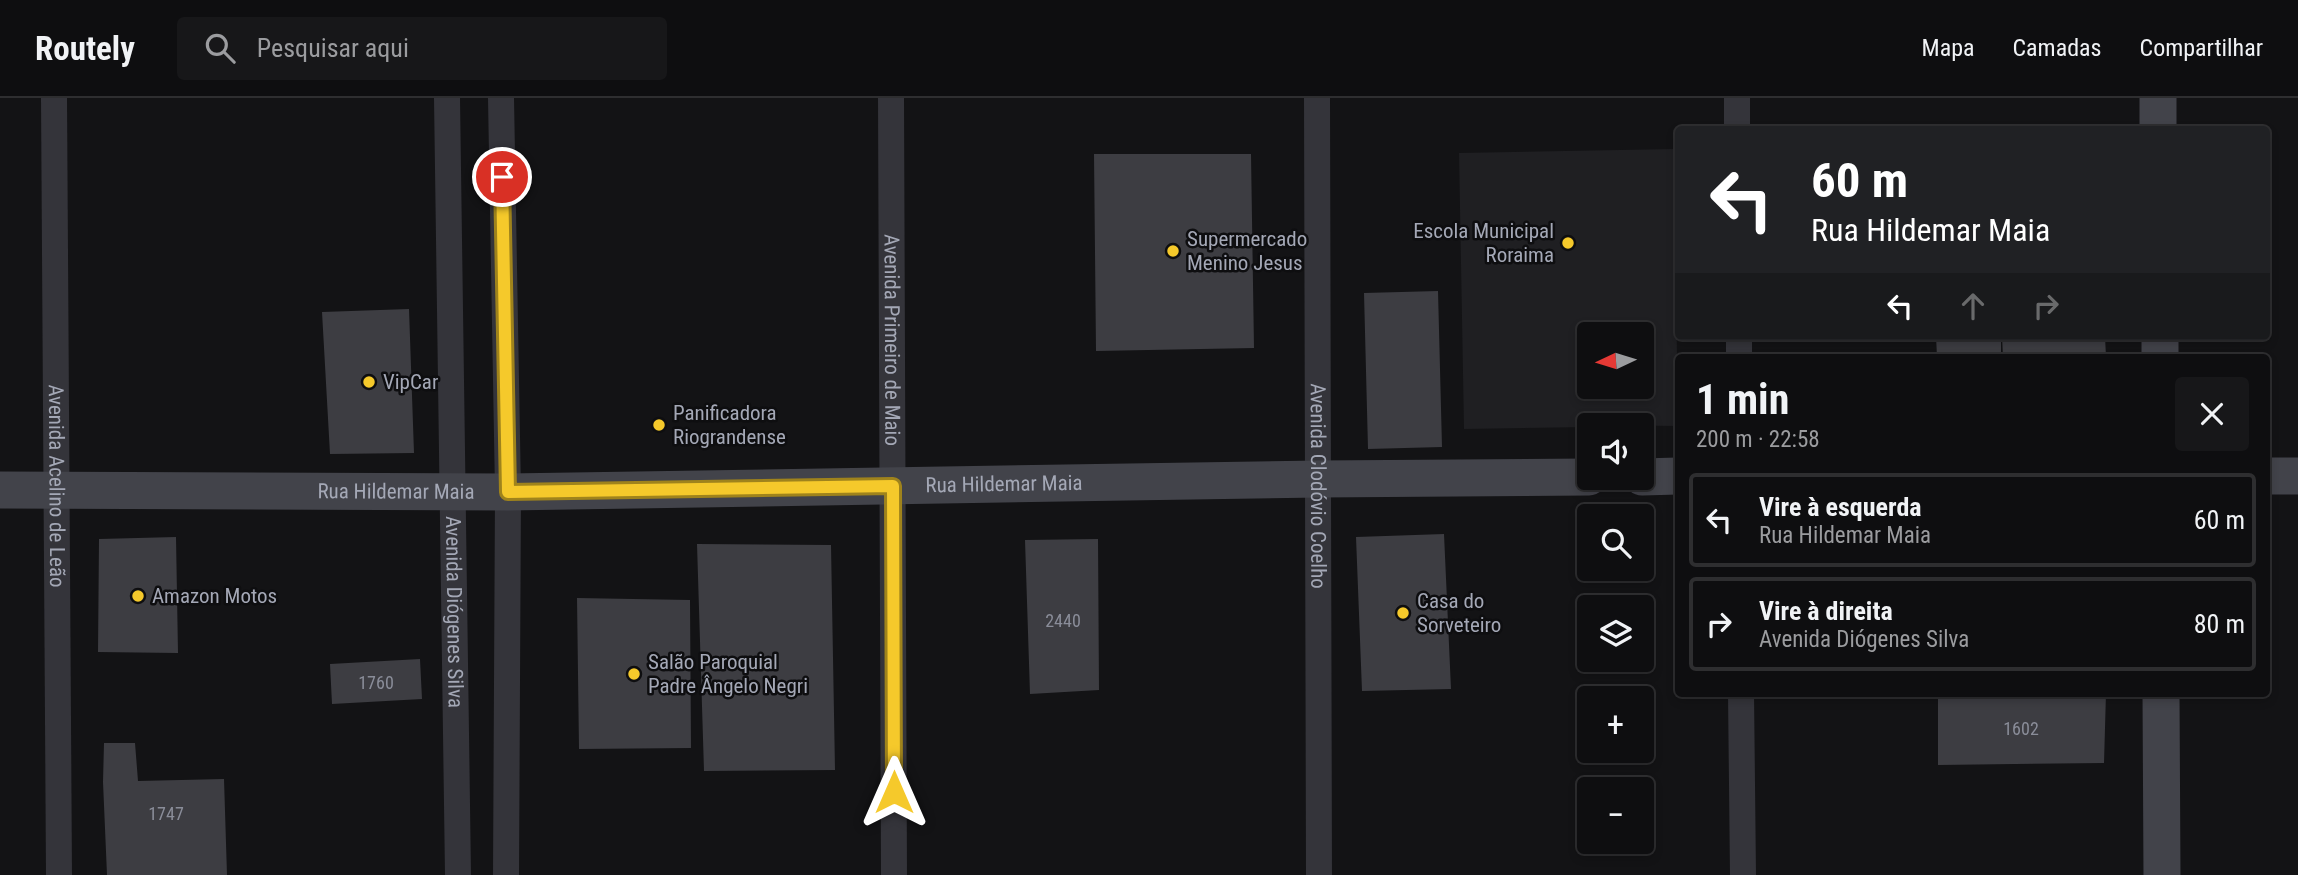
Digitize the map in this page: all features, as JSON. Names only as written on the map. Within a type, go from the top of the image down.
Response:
[{"type":"main road","points":[[2158,98],[2158,126]]},
{"type":"main road","points":[[2270,476],[2298,476]]},
{"type":"main road","name":"Rua Hildemar Maia","points":[[0,490],[508,492],[1577,477]]},
{"type":"main road","points":[[1654,477],[1675,477]]},
{"type":"main road","points":[[2161,697],[2162,875]]},
{"type":"street","name":"Avenida Acelino de Leão","points":[[54,98],[59,875]]},
{"type":"street","name":"Avenida Diógenes Silva","points":[[447,98],[458,875]]},
{"type":"street","points":[[501,98],[508,492],[506,875]]},
{"type":"street","name":"Avenida Primeiro de Maio","points":[[891,98],[894,875]]},
{"type":"street","name":"Avenida Clodóvio Coelho","points":[[1317,98],[1320,875]]},
{"type":"street","points":[[1737,98],[1737,126]]},
{"type":"street","points":[[1741,697],[1743,875]]},
{"type":"shaded area","name":"Escola Municipal Roraima","points":[[1674,149],[1677,354],[1675,426],[1654,426],[1654,413],[1577,413],[1577,427],[1464,429],[1459,153]]},
{"type":"building","name":"Supermercado Menino Jesus","points":[[1094,154],[1251,154],[1254,348],[1096,351]]},
{"type":"building","points":[[1438,291],[1442,447],[1368,449],[1364,293]]},
{"type":"building","name":"VipCar","points":[[409,309],[414,453],[330,454],[322,312]]},
{"type":"building","points":[[1936,340],[2001,340],[2001,354],[1937,354]]},
{"type":"building","points":[[2002,340],[2105,340],[2106,354],[2003,354]]},
{"type":"building","name":"Casa do Sorveteiro","points":[[1444,534],[1451,689],[1362,691],[1356,537]]},
{"type":"building","name":"Amazon Motos","points":[[176,537],[178,653],[98,652],[99,539]]},
{"type":"building","points":[[1098,539],[1099,690],[1030,694],[1025,540]]},
{"type":"building","points":[[697,544],[831,545],[835,770],[704,771]]},
{"type":"building","name":"Salão Paroquial Padre Ângelo Negri","points":[[577,598],[690,600],[691,748],[579,749]]},
{"type":"building","points":[[420,659],[422,699],[332,704],[330,664]]},
{"type":"building","points":[[1938,697],[2106,697],[2104,763],[1938,765]]},
{"type":"building","points":[[104,743],[135,743],[138,781],[224,779],[227,875],[107,875]]},
{"type":"place","name":"Escola Municipal Roraima","points":[[1568,243]]},
{"type":"place","name":"Supermercado Menino Jesus","points":[[1173,251]]},
{"type":"place","name":"VipCar","points":[[369,382]]},
{"type":"place","name":"Panificadora Riograndense","points":[[659,425]]},
{"type":"place","name":"Amazon Motos","points":[[138,596]]},
{"type":"place","name":"Casa do Sorveteiro","points":[[1403,613]]},
{"type":"place","name":"Salão Paroquial Padre Ângelo Negri","points":[[634,674]]},
{"type":"route","points":[[502,177],[508,492],[893,486],[894,792]]}]
